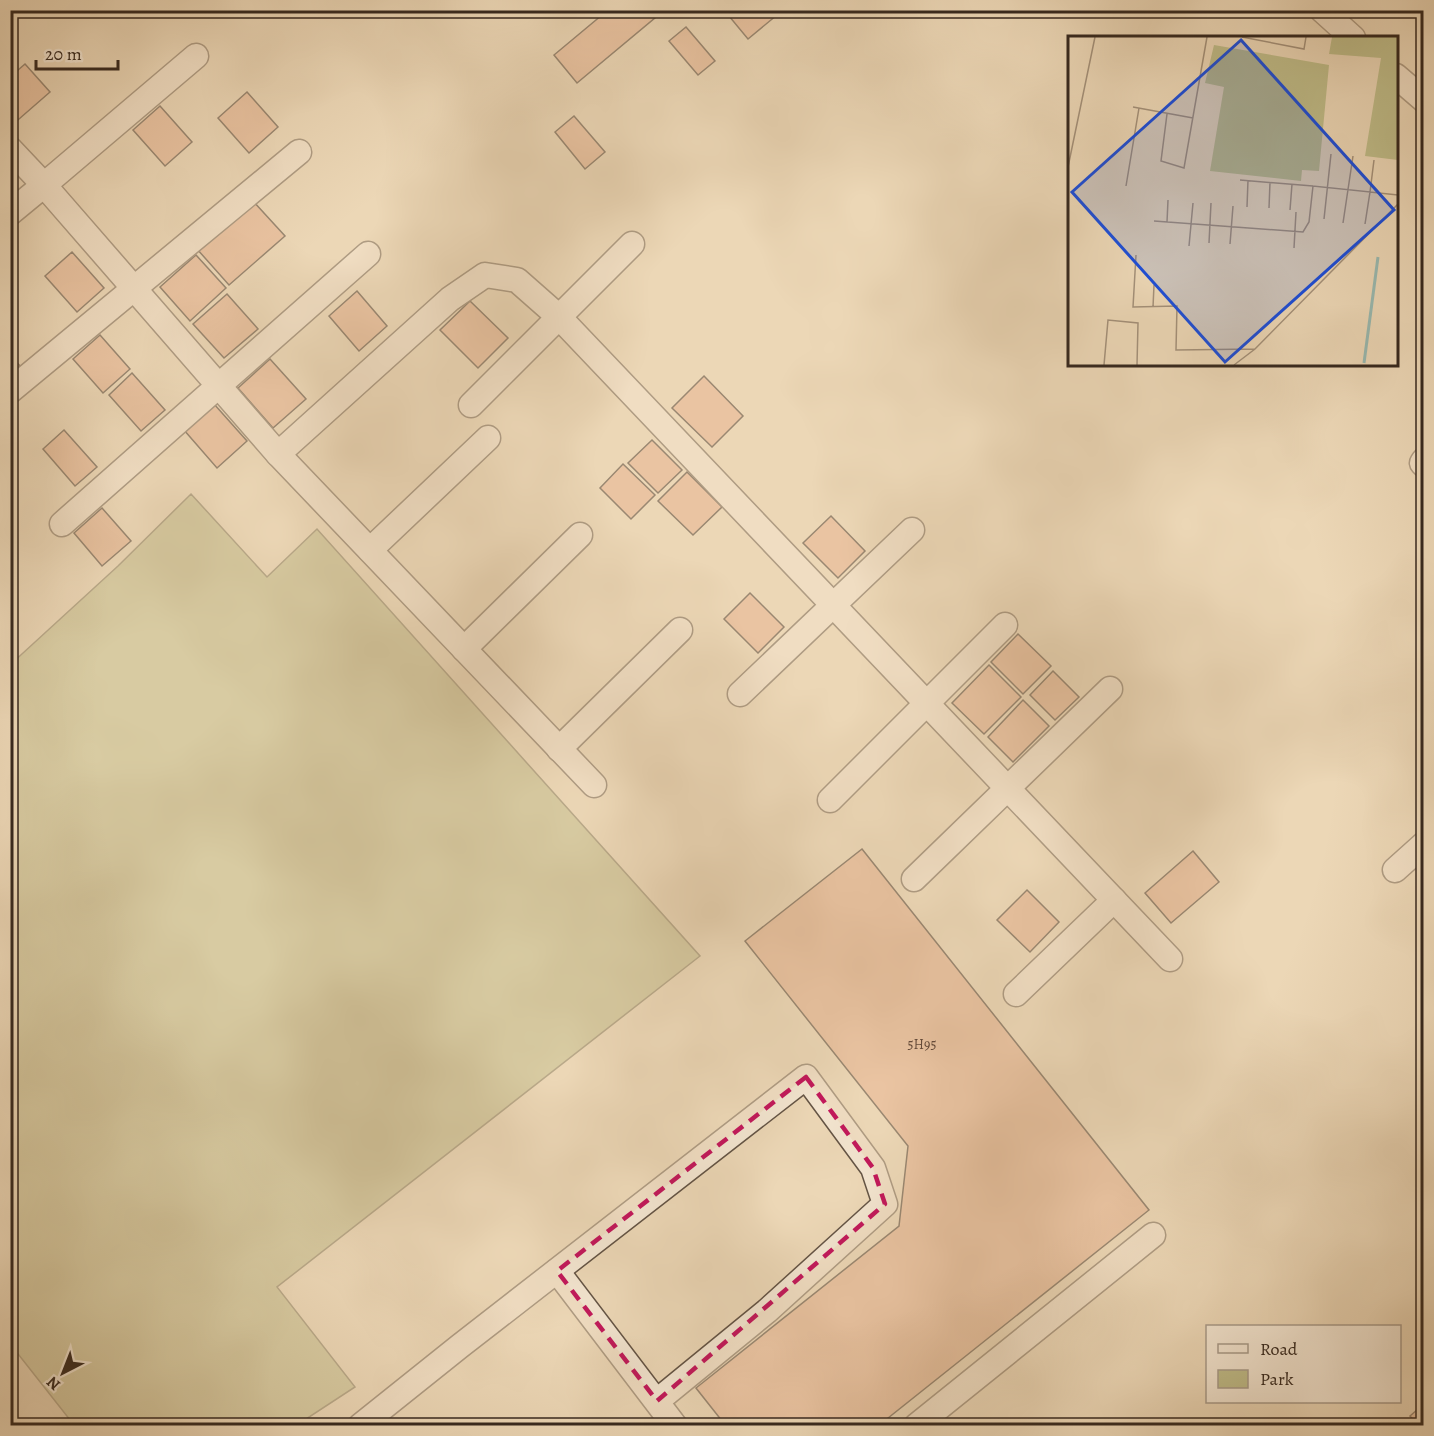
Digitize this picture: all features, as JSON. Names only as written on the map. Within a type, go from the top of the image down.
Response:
[{"type":"street","points":[[1322,10],[1351,36]]},
{"type":"street","points":[[10,213],[196,56]]},
{"type":"street","points":[[1398,78],[1424,100]]},
{"type":"street","points":[[10,149],[278,454],[594,785]]},
{"type":"street","points":[[10,391],[299,152]]},
{"type":"street","points":[[471,405],[632,244]]},
{"type":"street","points":[[62,524],[368,254]]},
{"type":"street","points":[[278,454],[450,299],[485,275],[517,280],[559,317],[1170,959]]},
{"type":"street","points":[[370,550],[488,438]]},
{"type":"street","points":[[1424,460],[1422,463],[1424,465]]},
{"type":"street","points":[[740,694],[912,530]]},
{"type":"street","points":[[464,649],[580,535]]},
{"type":"street","points":[[830,800],[1005,625]]},
{"type":"street","points":[[559,749],[680,630]]},
{"type":"street","points":[[914,879],[1110,689]]},
{"type":"street","points":[[1395,870],[1424,843]]},
{"type":"street","points":[[1016,994],[1114,900]]},
{"type":"street","points":[[360,1425],[806,1077],[873,1168],[885,1204],[767,1311],[657,1401]]},
{"type":"street","points":[[916,1425],[1153,1235]]},
{"type":"street","points":[[557,1271],[675,1425]]},
{"type":"highlighted area","points":[[806,1077],[873,1168],[885,1204],[657,1401],[557,1271]]},
{"type":"green space","points":[[191,494],[267,577],[317,529],[700,956],[277,1287],[355,1387],[297,1425],[74,1425],[11,1345],[11,664],[118,566]]},
{"type":"building","points":[[608,10],[651,10],[656,17],[577,83],[554,55]]},
{"type":"building","points":[[724,10],[783,10],[748,39]]},
{"type":"building","points":[[686,27],[715,61],[698,75],[669,41]]},
{"type":"building","points":[[25,64],[50,92],[11,126],[10,77]]},
{"type":"building","points":[[247,92],[278,127],[249,153],[218,118]]},
{"type":"building","points":[[160,106],[192,142],[165,166],[133,130]]},
{"type":"building","points":[[574,116],[605,152],[585,169],[555,132]]},
{"type":"building","points":[[252,200],[285,236],[229,285],[197,249]]},
{"type":"building","points":[[72,252],[104,288],[77,312],[45,276]]},
{"type":"building","points":[[196,255],[226,288],[190,321],[160,287]]},
{"type":"building","points":[[357,291],[387,326],[359,351],[329,316]]},
{"type":"building","points":[[227,294],[258,329],[224,358],[193,324]]},
{"type":"building","points":[[470,301],[508,338],[478,368],[440,330]]},
{"type":"building","points":[[100,335],[130,369],[103,393],[73,359]]},
{"type":"building","points":[[10,355],[20,366],[10,375]]},
{"type":"building","points":[[270,359],[306,399],[273,428],[238,388]]},
{"type":"building","points":[[132,373],[165,410],[141,431],[109,395]]},
{"type":"building","points":[[704,376],[743,416],[712,447],[672,408]]},
{"type":"building","points":[[214,404],[247,441],[217,468],[184,430]]},
{"type":"building","points":[[64,430],[97,467],[75,486],[43,449]]},
{"type":"building","points":[[652,440],[682,470],[658,493],[628,463]]},
{"type":"building","points":[[623,464],[655,495],[631,519],[600,488]]},
{"type":"building","points":[[687,472],[722,507],[693,535],[658,501]]},
{"type":"building","points":[[102,508],[131,541],[102,566],[74,533]]},
{"type":"building","points":[[831,516],[865,551],[838,578],[803,543]]},
{"type":"building","points":[[750,593],[784,627],[758,653],[724,619]]},
{"type":"building","points":[[1018,634],[1051,666],[1023,694],[991,662]]},
{"type":"building","points":[[989,665],[1021,697],[984,734],[952,703]]},
{"type":"building","points":[[1053,671],[1079,697],[1055,720],[1030,695]]},
{"type":"building","points":[[1023,700],[1049,726],[1013,762],[988,737]]},
{"type":"building","points":[[862,849],[1149,1210],[878,1426],[726,1426],[696,1388],[899,1226],[908,1146],[745,941]]},
{"type":"building","points":[[1193,851],[1219,882],[1171,923],[1145,893]]},
{"type":"building","points":[[1027,890],[1059,922],[1030,952],[997,920]]},
{"type":"building","points":[[1424,1404],[1424,1426],[1419,1426],[1410,1416]]}]
